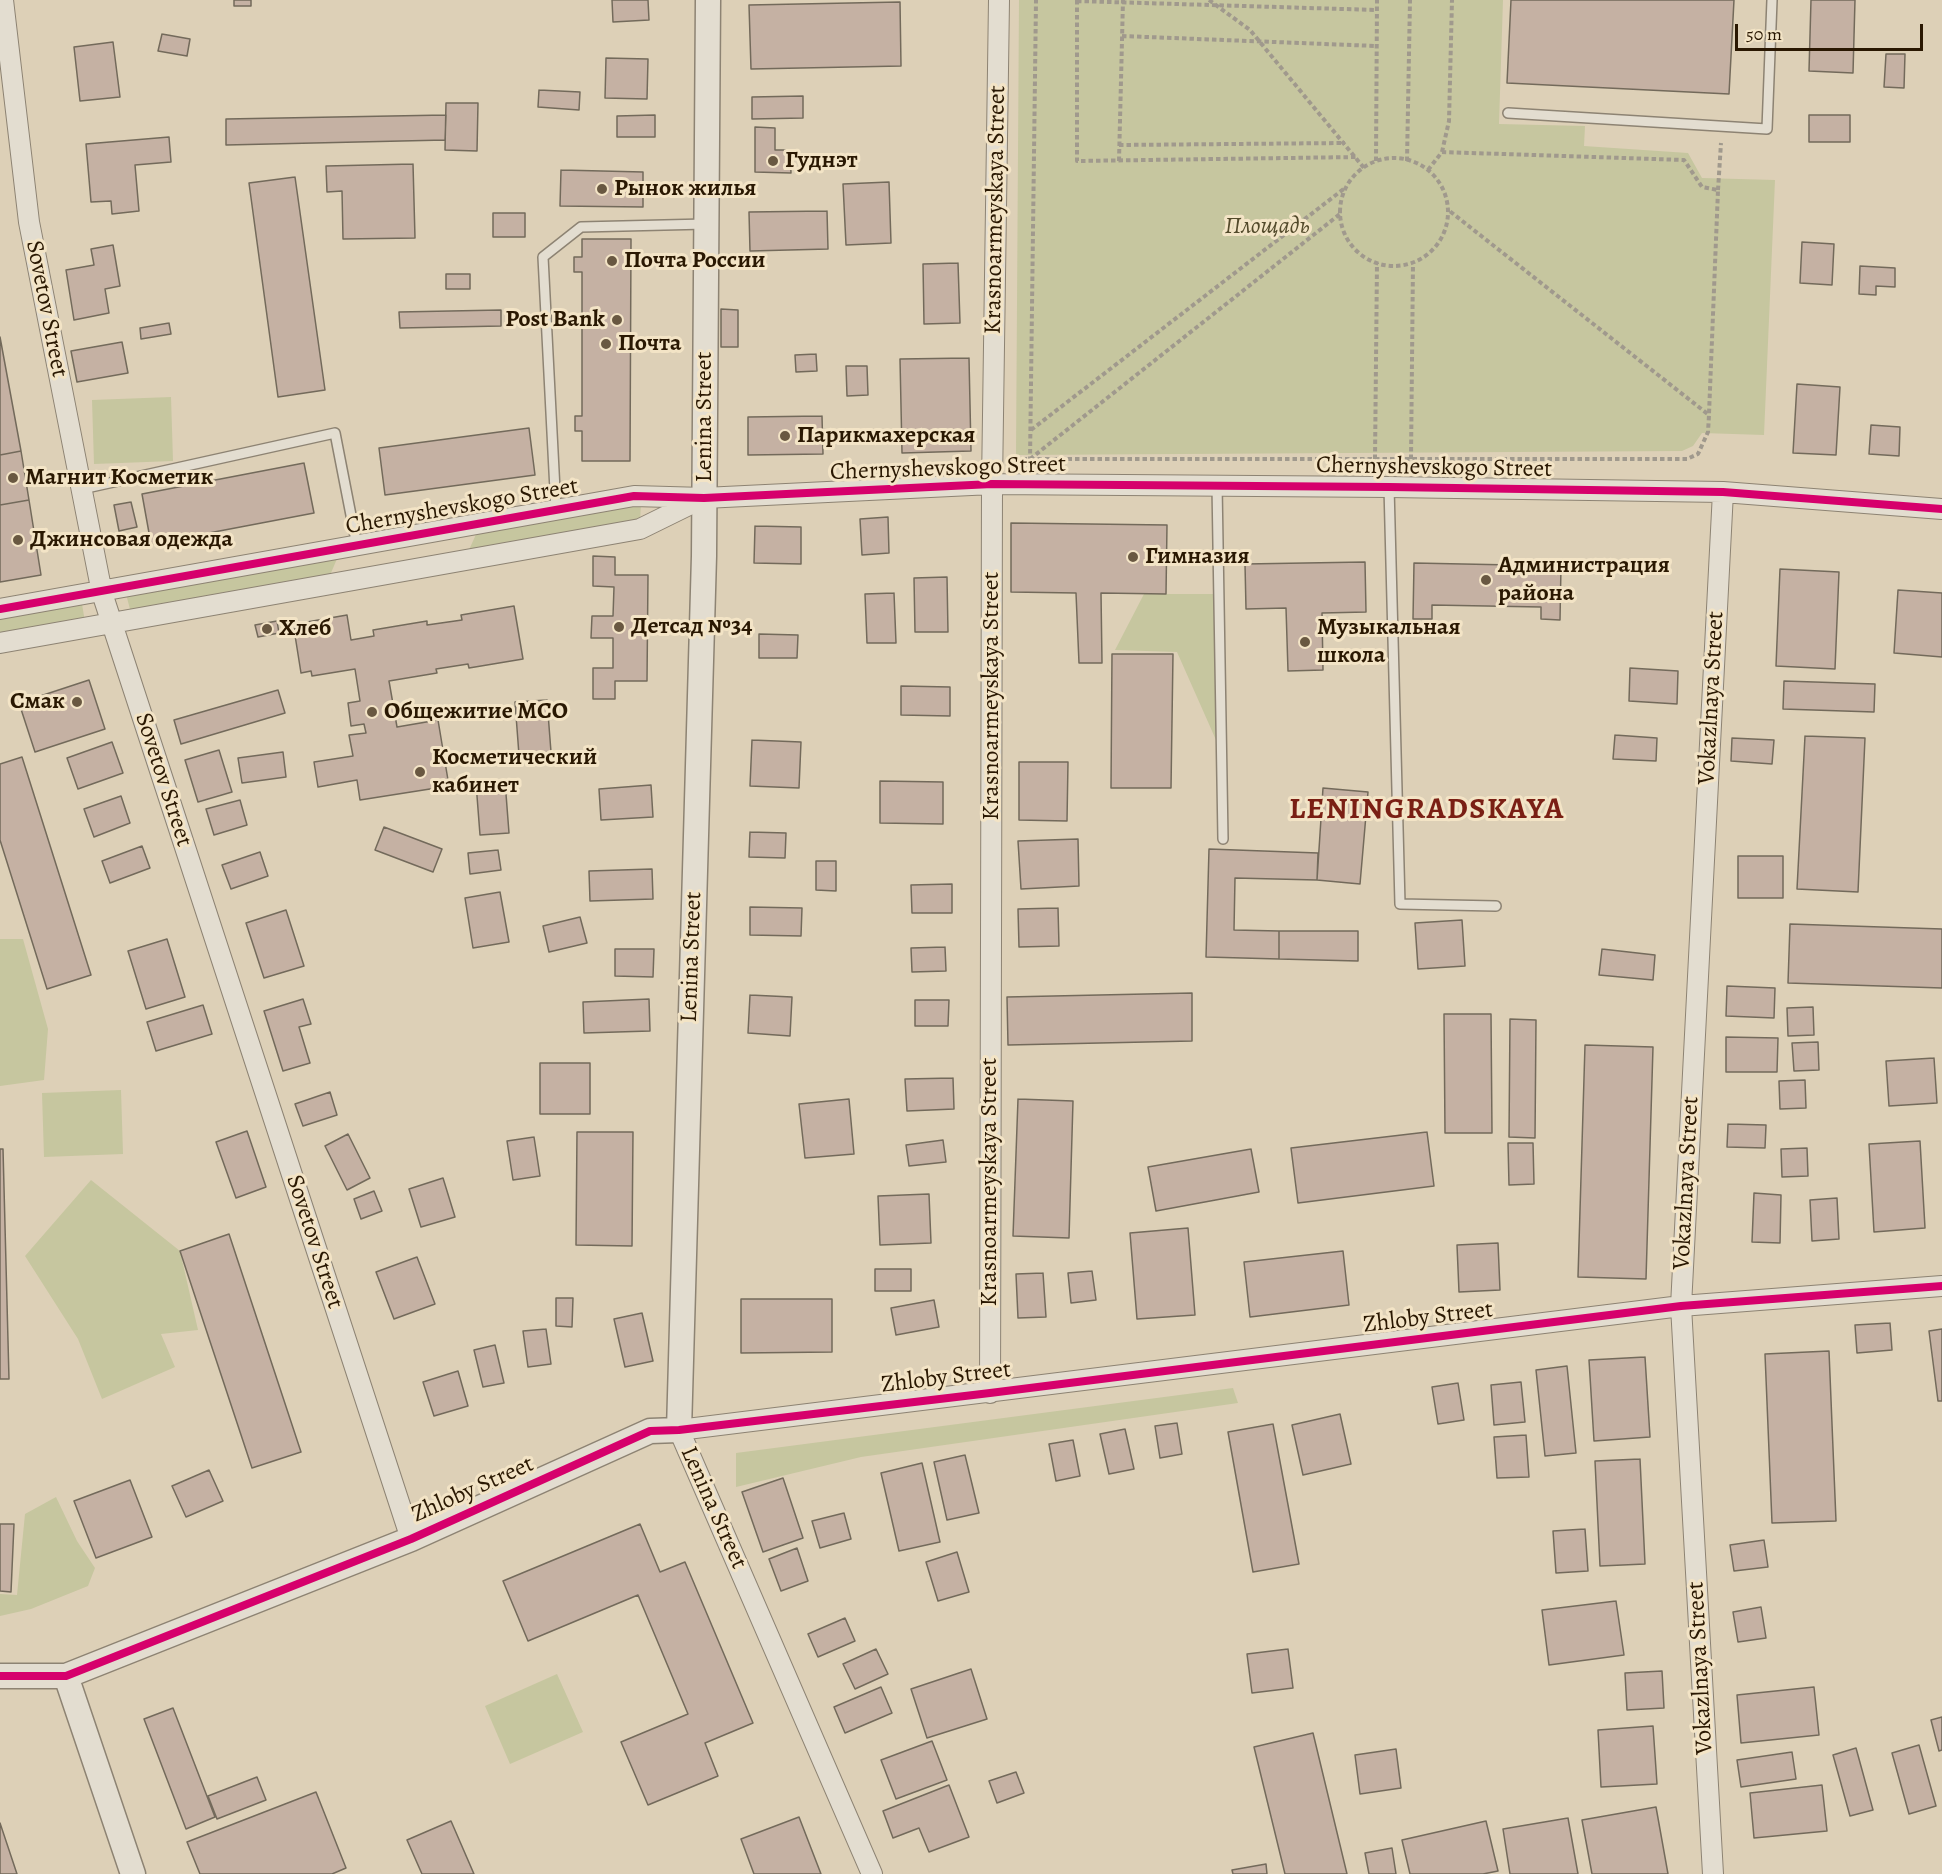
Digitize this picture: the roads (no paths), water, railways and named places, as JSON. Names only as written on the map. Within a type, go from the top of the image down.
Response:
[{"type":"street","name":"Sovetov Street","points":[[3,0],[29,222],[102,593],[411,1539]]},
{"type":"street","name":"Lenina Street","points":[[708,0],[704,498],[679,1430],[872,1874]]},
{"type":"street","name":"Krasnoarmeyskaya Street","points":[[990,1393],[992,483],[999,0]]},
{"type":"street","name":"Chernyshevskogo Street","points":[[0,609],[102,593],[634,496],[704,498],[992,483],[1216,485],[1723,492],[1942,509]]},
{"type":"street","name":"Vokazlnaya Street","points":[[1713,1874],[1681,1306],[1723,492]]},
{"type":"street","name":"Chernyshevskogo Street","points":[[0,643],[640,529],[704,498]]},
{"type":"street","name":"Zhloby Street","points":[[0,1676],[66,1676],[411,1539],[650,1431],[679,1430],[990,1393],[1681,1306],[1942,1286]]},
{"type":"street","points":[[66,1676],[133,1874]]},
{"type":"lane","points":[[1508,113],[1767,129],[1772,0]]},
{"type":"lane","points":[[556,510],[543,257],[580,227],[706,224]]},
{"type":"lane","points":[[80,489],[335,433],[357,546]]},
{"type":"lane","points":[[1216,485],[1223,839]]},
{"type":"lane","points":[[1389,487],[1400,904],[1496,906]]},
{"type":"place","name":"Гуднэт","points":[[773,161]]},
{"type":"place","name":"Рынок жилья","points":[[602,189]]},
{"type":"place","name":"Почта России","points":[[612,261]]},
{"type":"place","name":"Post Bank","points":[[617,320]]},
{"type":"place","name":"Почта","points":[[606,344]]},
{"type":"place","name":"Парикмахерская","points":[[785,436]]},
{"type":"place","name":"Магнит Косметик","points":[[13,478]]},
{"type":"place","name":"Джинсовая одежда","points":[[18,540]]},
{"type":"place","name":"Гимназия","points":[[1133,557]]},
{"type":"place","name":"Администрация района","points":[[1486,580]]},
{"type":"place","name":"Детсад №34","points":[[619,627]]},
{"type":"place","name":"Хлеб","points":[[267,629]]},
{"type":"place","name":"Музыкальная школа","points":[[1305,642]]},
{"type":"place","name":"Смак","points":[[77,702]]},
{"type":"place","name":"Общежитие МСО","points":[[372,712]]},
{"type":"place","name":"Косметический кабинет","points":[[420,772]]},
{"type":"district","name":"LENINGRADSKAYA","points":[[1427,811]]},
{"type":"park label","name":"Площадь","points":[[1267,227]]}]
